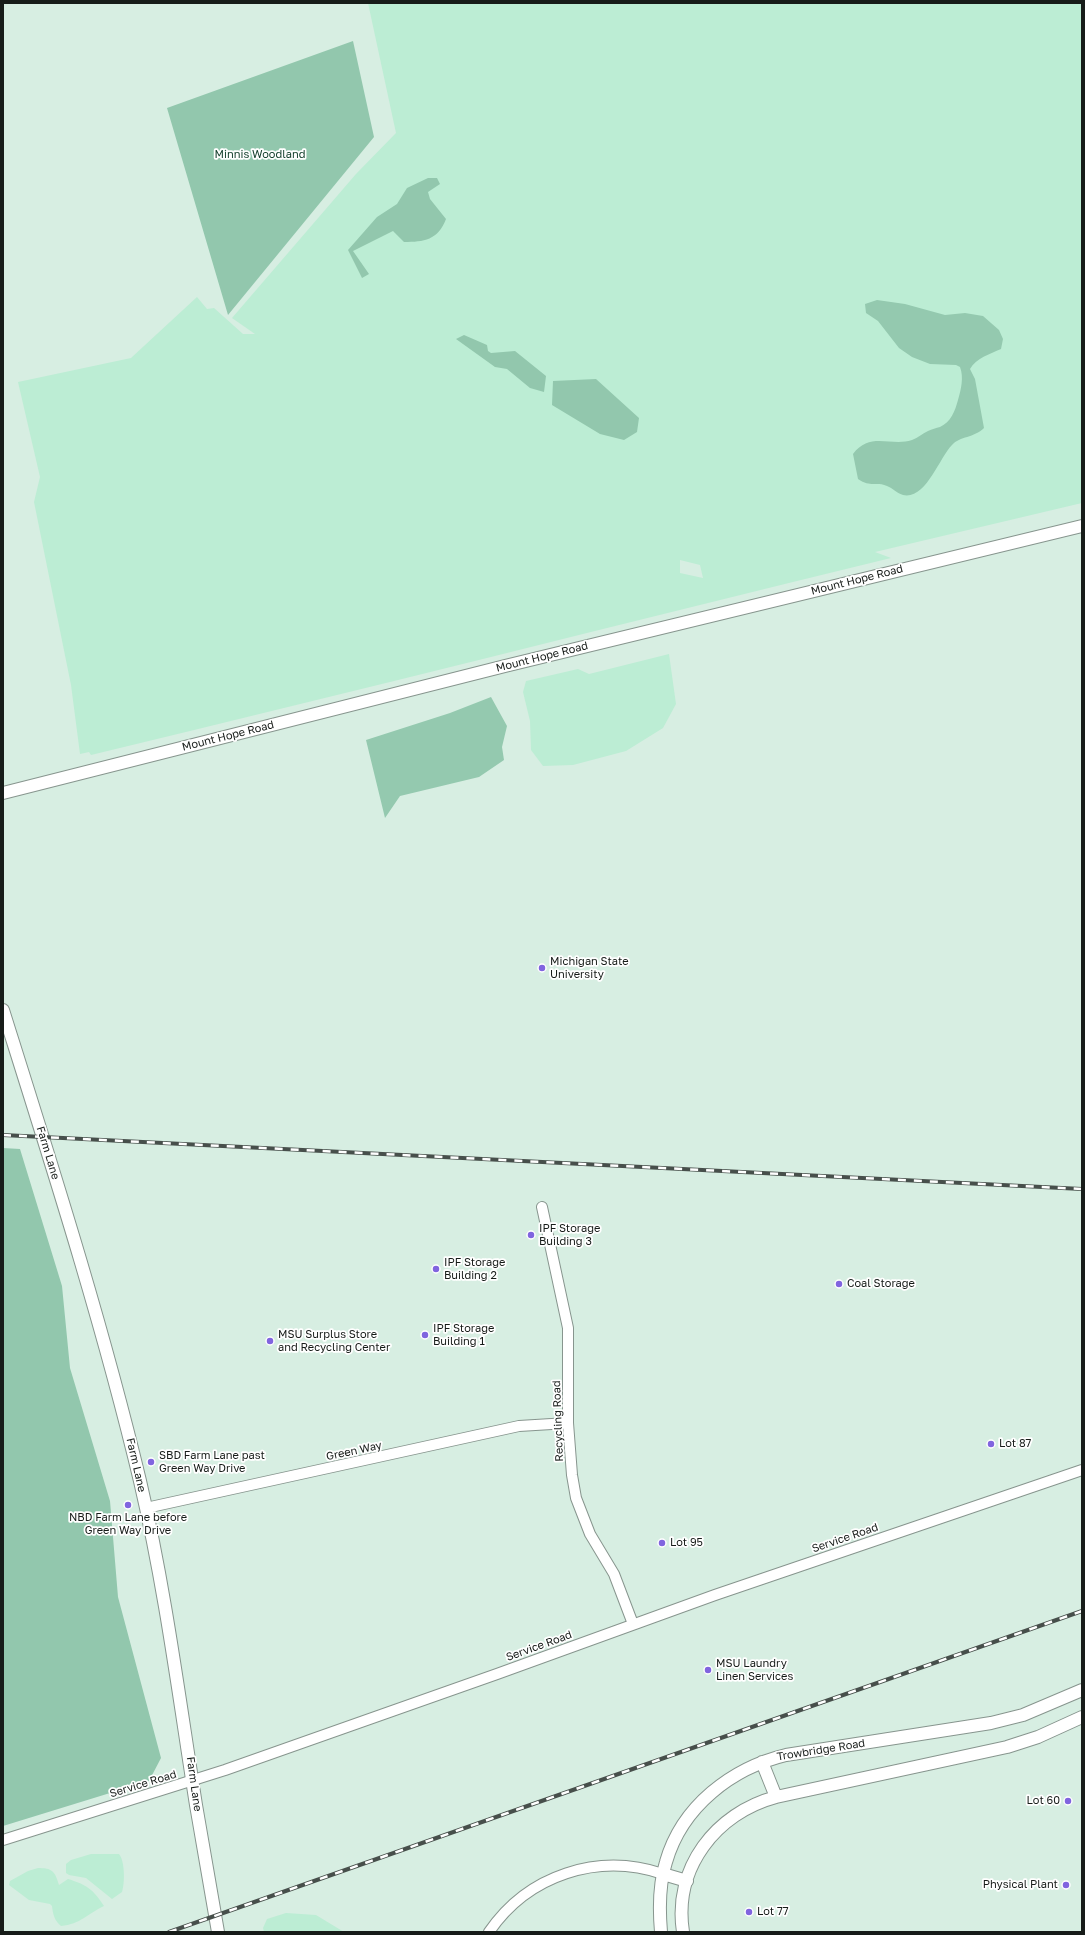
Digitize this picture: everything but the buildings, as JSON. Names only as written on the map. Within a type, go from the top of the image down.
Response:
[{"type":"street","name":"Mount Hope Road","points":[[3,793],[521,662],[1082,526]]},
{"type":"street","name":"Farm Lane","points":[[3,1010],[83,1266],[114,1377],[146,1508],[171,1635],[218,1932]]},
{"type":"street","name":"Recycling Road","points":[[542,1207],[568,1328],[568,1423],[572,1475],[580,1510],[590,1534],[614,1574],[633,1624]]},
{"type":"street","name":"Green Way","points":[[146,1508],[519,1426],[568,1423]]},
{"type":"street","name":"Service Road","points":[[3,1840],[193,1781],[497,1674],[633,1624],[1082,1470]]},
{"type":"street","name":"Trowbridge Road","points":[[661,1932],[660,1906],[662,1874],[666,1861],[676,1838],[698,1806],[727,1780],[762,1762],[799,1752],[991,1723],[1022,1715],[1082,1690]]},
{"type":"street","points":[[683,1932],[682,1917],[687,1881],[700,1851],[721,1826],[747,1808],[776,1797],[1007,1747],[1038,1737],[1082,1717]]},
{"type":"street","points":[[762,1762],[776,1797]]},
{"type":"street","points":[[489,1932],[505,1912],[528,1893],[565,1874],[591,1867],[618,1865],[644,1868],[687,1881]]},
{"type":"shaded area","name":"Michigan State University","points":[[3,3],[1082,3],[1082,1932],[3,1932]]},
{"type":"shaded area","points":[[368,3],[1082,3],[1082,503],[875,552],[891,558],[191,731],[91,755],[89,752],[80,754],[71,685],[34,502],[40,477],[18,382],[131,358],[197,297],[207,309],[214,308],[243,334],[255,334],[232,318],[356,174],[396,133]],"holes":[[[680,560],[700,565],[703,578],[680,573]]]},
{"type":"shaded area","points":[[877,300],[905,304],[945,315],[965,313],[983,316],[999,330],[1003,339],[1001,349],[980,359],[970,369],[975,379],[984,428],[976,434],[955,442],[947,451],[925,485],[919,491],[911,495],[903,495],[887,486],[870,484],[858,479],[853,454],[866,443],[874,441],[904,442],[912,440],[932,429],[944,425],[952,416],[957,404],[962,384],[962,375],[960,367],[956,365],[930,364],[912,357],[899,348],[878,321],[866,313],[865,304]]},
{"type":"shaded area","points":[[669,654],[676,704],[663,728],[626,751],[573,765],[543,766],[531,750],[530,721],[523,692],[526,681],[578,669],[589,674]]},
{"type":"shaded area","points":[[491,697],[507,726],[502,747],[504,760],[479,777],[400,796],[385,818],[366,740],[450,713]]},
{"type":"shaded area","points":[[91,1854],[119,1854],[121,1857],[124,1872],[123,1888],[122,1892],[112,1899],[86,1878],[69,1875],[66,1873],[66,1864],[71,1860]]},
{"type":"shaded area","points":[[38,1868],[52,1871],[56,1876],[59,1885],[68,1879],[89,1888],[104,1906],[79,1921],[61,1926],[55,1919],[52,1906],[50,1904],[29,1900],[9,1885],[10,1881],[28,1871]]},
{"type":"shaded area","points":[[286,1913],[316,1915],[344,1932],[264,1932],[263,1928],[267,1919]]},
{"type":"green space","name":"Minnis Woodland","points":[[353,41],[374,137],[228,315],[167,108]]},
{"type":"green space","points":[[428,178],[437,178],[440,184],[428,192],[430,199],[446,219],[443,226],[434,236],[418,241],[404,242],[393,231],[353,251],[369,274],[362,278],[348,250],[377,217],[397,204],[407,188]]},
{"type":"green space","points":[[464,335],[487,345],[488,351],[491,353],[515,351],[546,376],[544,392],[530,388],[507,369],[495,367],[456,339]]},
{"type":"green space","points":[[596,379],[639,418],[637,432],[624,440],[600,434],[552,405],[553,381]]},
{"type":"green space","points":[[3,1148],[20,1149],[62,1286],[70,1368],[110,1501],[118,1597],[161,1758],[149,1781],[3,1826]]},
{"type":"railway","points":[[3,1135],[1082,1189]]},
{"type":"railway","points":[[169,1932],[1082,1611]]},
{"type":"place","name":"Michigan State University","points":[[542,968]]},
{"type":"place","name":"IPF Storage Building 3","points":[[531,1235]]},
{"type":"place","name":"IPF Storage Building 2","points":[[436,1269]]},
{"type":"place","name":"Coal Storage","points":[[839,1284]]},
{"type":"place","name":"IPF Storage Building 1","points":[[425,1335]]},
{"type":"place","name":"MSU Surplus Store and Recycling Center","points":[[270,1341]]},
{"type":"place","name":"Lot 87","points":[[991,1444]]},
{"type":"place","name":"SBD Farm Lane past Green Way Drive","points":[[151,1462]]},
{"type":"place","name":"NBD Farm Lane before Green Way Drive","points":[[128,1505]]},
{"type":"place","name":"Lot 95","points":[[662,1543]]},
{"type":"place","name":"MSU Laundry Linen Services","points":[[708,1670]]},
{"type":"place","name":"Lot 60","points":[[1068,1801]]},
{"type":"place","name":"Physical Plant","points":[[1066,1885]]},
{"type":"place","name":"Lot 77","points":[[749,1912]]}]
